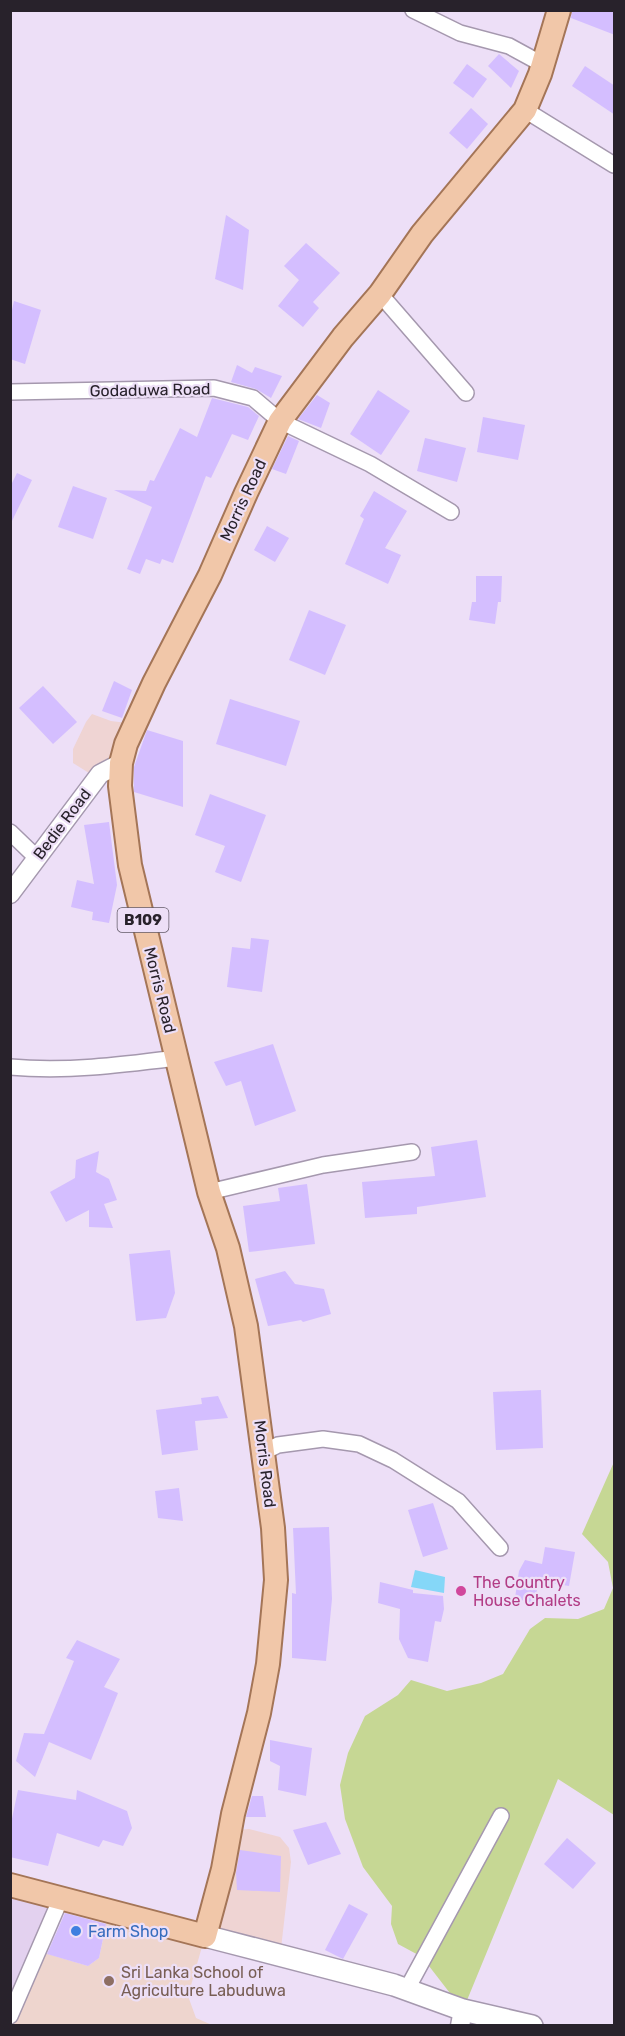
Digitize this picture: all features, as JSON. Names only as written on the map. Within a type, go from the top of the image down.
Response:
[{"type":"main road","name":"Morris Road","points":[[205,1936],[223,1869],[232,1814],[259,1713],[268,1664],[276,1580],[273,1528],[246,1326],[228,1248],[210,1192],[130,865],[120,786],[121,763],[126,744],[154,682],[210,575],[280,421],[343,337],[380,294],[422,234],[525,110],[559,10]]},
{"type":"main road","points":[[10,1885],[407,1989],[462,2018],[532,2025]]},
{"type":"street","points":[[413,10],[460,33],[509,46],[542,64]]},
{"type":"street","points":[[525,110],[615,165]]},
{"type":"street","points":[[380,294],[466,393]]},
{"type":"street","name":"Godaduwa Road","points":[[10,392],[214,388],[253,398],[280,421],[370,464],[451,512]]},
{"type":"street","name":"Bedie Road","points":[[10,894],[100,774],[121,763]]},
{"type":"street","points":[[10,832],[37,858]]},
{"type":"street","points":[[10,1067],[71,1069],[109,1067],[177,1058]]},
{"type":"street","points":[[210,1192],[323,1165],[412,1152]]},
{"type":"street","points":[[264,1452],[278,1445],[323,1439],[359,1444],[393,1460],[458,1501],[500,1548]]},
{"type":"street","points":[[407,1989],[501,1816]]},
{"type":"street","points":[[10,2016],[61,1898]]},
{"type":"shaded area","points":[[92,714],[111,721],[135,724],[97,778],[73,763],[73,749]]},
{"type":"shaded area","points":[[249,1829],[280,1837],[289,1848],[291,1862],[280,1957],[205,1936],[237,1830]]},
{"type":"shaded area","points":[[10,1885],[61,1898],[10,2011]]},
{"type":"shaded area","name":"Sri Lanka School of Agriculture Labuduwa","points":[[109,1911],[205,1936],[188,1996],[196,2018],[212,2025],[11,2026],[11,2016],[38,1951],[88,1966],[99,1958]]},
{"type":"green space","points":[[614,1462],[614,1815],[558,1779],[463,2010],[422,1957],[398,1944],[391,1924],[392,1906],[363,1867],[345,1819],[340,1785],[348,1753],[365,1716],[398,1695],[411,1680],[447,1691],[481,1683],[503,1674],[530,1629],[545,1618],[578,1619],[604,1609],[613,1588],[608,1562],[582,1534]]},
{"type":"water","points":[[415,1570],[445,1577],[444,1593],[411,1587]]},
{"type":"building","points":[[572,10],[615,10],[615,35],[571,18]]},
{"type":"building","points":[[499,54],[519,71],[511,88],[488,66]]},
{"type":"building","points":[[467,64],[487,79],[473,98],[453,83]]},
{"type":"building","points":[[585,66],[615,86],[615,115],[572,86]]},
{"type":"building","points":[[471,108],[488,124],[467,149],[449,133]]},
{"type":"building","points":[[226,215],[249,230],[243,290],[215,279]]},
{"type":"building","points":[[306,243],[340,273],[313,302],[319,308],[303,327],[278,306],[299,280],[284,266]]},
{"type":"building","points":[[14,301],[41,310],[25,364],[10,359],[10,319]]},
{"type":"building","points":[[237,365],[252,373],[255,367],[282,376],[271,398],[256,389],[231,382]]},
{"type":"building","points":[[378,390],[410,411],[381,455],[350,434]]},
{"type":"building","points":[[317,395],[330,403],[321,428],[298,419]]},
{"type":"building","points":[[212,398],[248,407],[259,416],[248,440],[232,434],[211,478],[206,476],[173,563],[162,559],[160,564],[146,559],[140,574],[127,569],[152,507],[114,490],[146,491],[150,480],[154,481],[180,428],[197,437]]},
{"type":"building","points":[[483,417],[525,425],[518,460],[477,452]]},
{"type":"building","points":[[288,436],[299,441],[286,474],[272,469]]},
{"type":"building","points":[[425,438],[466,448],[457,482],[417,471]]},
{"type":"building","points":[[17,473],[32,480],[10,525],[10,487]]},
{"type":"building","points":[[73,486],[107,498],[93,539],[58,527]]},
{"type":"building","points":[[374,491],[407,511],[385,548],[401,555],[388,584],[345,564],[364,519],[360,516]]},
{"type":"building","points":[[267,526],[289,538],[275,562],[254,550]]},
{"type":"building","points":[[476,576],[502,576],[501,602],[498,602],[495,624],[469,620],[472,602],[476,602]]},
{"type":"building","points":[[309,610],[346,625],[325,675],[289,660]]},
{"type":"building","points":[[114,681],[132,690],[122,718],[102,711]]},
{"type":"building","points":[[43,686],[77,722],[53,744],[19,708]]},
{"type":"building","points":[[230,699],[300,721],[286,766],[216,744]]},
{"type":"building","points":[[147,730],[183,741],[183,807],[134,792],[134,767]]},
{"type":"building","points":[[210,794],[266,815],[241,882],[215,872],[225,846],[195,835]]},
{"type":"building","points":[[109,822],[117,885],[109,923],[92,920],[93,912],[71,907],[77,880],[94,884],[84,825]]},
{"type":"building","points":[[251,938],[269,940],[262,992],[227,987],[232,947],[250,949]]},
{"type":"building","points":[[273,1044],[296,1111],[255,1126],[241,1081],[226,1086],[214,1062]]},
{"type":"building","points":[[477,1140],[486,1197],[417,1207],[417,1214],[365,1218],[362,1182],[435,1176],[431,1147]]},
{"type":"building","points":[[99,1151],[96,1172],[109,1179],[117,1200],[104,1204],[113,1228],[89,1227],[89,1210],[66,1222],[50,1192],[75,1178],[76,1160]]},
{"type":"building","points":[[307,1184],[315,1244],[249,1252],[243,1206],[280,1201],[278,1188]]},
{"type":"building","points":[[170,1250],[175,1293],[166,1318],[136,1321],[129,1254]]},
{"type":"building","points":[[285,1271],[295,1284],[324,1289],[331,1314],[303,1322],[301,1320],[268,1326],[255,1279]]},
{"type":"building","points":[[541,1390],[543,1448],[496,1450],[493,1392]]},
{"type":"building","points":[[218,1396],[228,1418],[195,1421],[198,1450],[162,1455],[156,1410],[202,1404],[201,1398]]},
{"type":"building","points":[[179,1488],[183,1521],[158,1518],[155,1491]]},
{"type":"building","points":[[433,1503],[448,1549],[423,1557],[408,1510]]},
{"type":"building","points":[[329,1527],[332,1599],[326,1661],[292,1658],[292,1593],[296,1594],[293,1528]]},
{"type":"building","points":[[545,1547],[575,1552],[569,1586],[539,1581],[534,1604],[515,1598],[519,1571],[525,1560],[542,1564]]},
{"type":"building","points":[[380,1582],[413,1590],[413,1593],[443,1596],[444,1609],[441,1622],[435,1621],[428,1662],[408,1658],[399,1639],[400,1609],[378,1603]]},
{"type":"building","points":[[77,1640],[120,1659],[104,1687],[118,1693],[91,1760],[49,1742],[35,1777],[16,1761],[24,1733],[44,1734],[74,1661],[66,1658]]},
{"type":"building","points":[[270,1740],[312,1748],[306,1796],[278,1790],[280,1766],[270,1761]]},
{"type":"building","points":[[18,1790],[76,1800],[77,1790],[127,1811],[132,1828],[123,1846],[103,1840],[99,1847],[57,1833],[48,1866],[10,1857],[10,1828]]},
{"type":"building","points":[[252,1796],[263,1796],[266,1817],[246,1817]]},
{"type":"building","points":[[326,1822],[341,1854],[308,1865],[293,1830]]},
{"type":"building","points":[[567,1838],[596,1863],[573,1889],[544,1864]]},
{"type":"building","points":[[240,1850],[281,1856],[280,1892],[237,1890],[236,1873]]},
{"type":"building","points":[[349,1904],[368,1914],[343,1959],[325,1950]]},
{"type":"building","name":"Farm Shop","points":[[65,1913],[106,1924],[99,1958],[88,1966],[47,1954]]},
{"type":"place","name":"The Country House Chalets","points":[[461,1591]]},
{"type":"place","name":"Farm Shop","points":[[76,1931]]},
{"type":"place","name":"Sri Lanka School of Agriculture Labuduwa","points":[[109,1981]]}]
